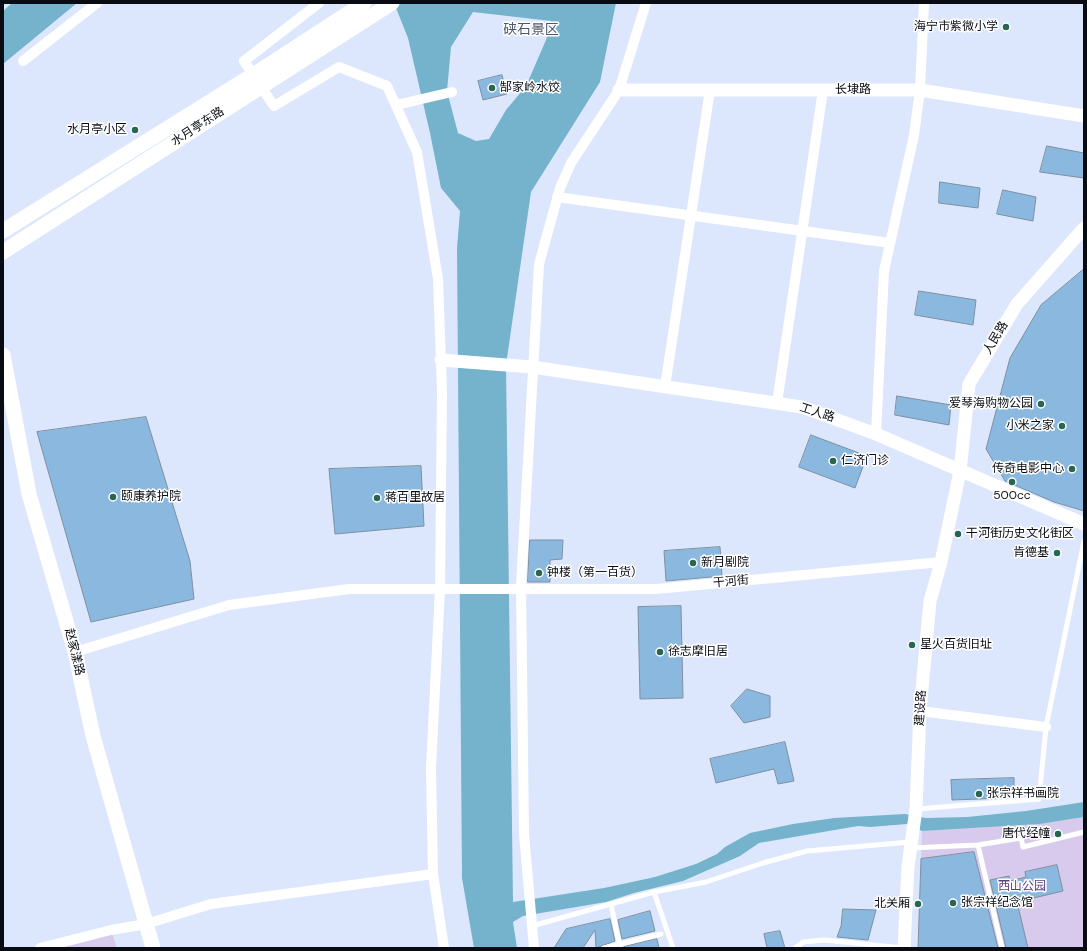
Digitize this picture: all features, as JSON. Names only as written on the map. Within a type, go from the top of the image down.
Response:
[{"type":"main road","name":"水月亭东路","points":[[3,252],[272,71],[364,3]]},
{"type":"main road","name":"水月亭东路","points":[[272,71],[392,3]]},
{"type":"main road","name":"水月亭东路","points":[[3,231],[257,81]]},
{"type":"main road","name":"赵家漾路","points":[[3,355],[29,494],[75,652],[93,736],[152,948]]},
{"type":"street","points":[[23,61],[97,3]]},
{"type":"street","points":[[319,3],[244,61],[274,106],[339,66],[387,86],[417,152],[438,279],[446,360],[444,589],[431,768],[433,874],[444,948]]},
{"type":"street","points":[[534,948],[524,834],[521,589],[528,367],[538,264],[557,197],[571,163],[619,90],[646,3]]},
{"type":"street","points":[[876,434],[884,271],[914,135],[920,90],[924,3]]},
{"type":"street","name":"长埭路","points":[[619,90],[920,90],[1084,116]]},
{"type":"street","points":[[665,387],[710,90]]},
{"type":"street","points":[[778,403],[823,90]]},
{"type":"street","points":[[396,105],[452,92]]},
{"type":"street","points":[[557,197],[890,242]]},
{"type":"street","name":"人民路","points":[[960,471],[969,384],[1016,304],[1084,228]]},
{"type":"street","name":"工人路","points":[[446,360],[528,367],[802,407],[876,434],[1084,524]]},
{"type":"street","name":"建设路","points":[[904,948],[910,845],[916,809],[920,711],[930,601],[941,562],[960,471]]},
{"type":"street","name":"干河街","points":[[75,652],[229,605],[350,589],[656,589],[941,562]]},
{"type":"street","points":[[920,711],[1046,727]]},
{"type":"street","points":[[40,948],[111,930],[146,924],[211,904],[433,874]]},
{"type":"lane","points":[[916,809],[1040,799],[1046,727],[1084,541]]},
{"type":"lane","points":[[532,926],[654,892],[706,882],[763,863],[808,851],[910,845],[978,845],[1021,838],[1023,847],[1084,832]]},
{"type":"lane","points":[[978,845],[1002,948]]},
{"type":"lane","points":[[654,892],[673,948]]},
{"type":"lane","points":[[611,904],[619,946]]},
{"type":"lane","points":[[604,948],[619,946],[661,934]]},
{"type":"lane","points":[[795,948],[802,942],[824,940],[904,948]]},
{"type":"green space","name":"西山公园","points":[[1084,817],[1084,948],[918,948],[922,831],[1040,824]]},
{"type":"green space","points":[[111,930],[117,948],[40,948]]},
{"type":"water","points":[[12,3],[77,3],[3,64],[3,11]]},
{"type":"water","points":[[394,3],[616,3],[600,82],[531,192],[506,365],[513,902],[604,888],[655,877],[696,864],[717,854],[725,847],[750,833],[793,824],[834,818],[905,814],[926,818],[967,817],[1026,811],[1084,802],[1084,817],[1040,824],[922,831],[907,824],[870,827],[858,826],[759,843],[740,856],[683,881],[634,893],[606,902],[523,916],[513,922],[517,948],[474,948],[462,878],[457,248],[460,211],[441,188],[408,38]],"holes":[[[473,12],[551,21],[546,40],[526,86],[506,110],[489,139],[476,141],[458,133],[447,91],[451,47]]]},
{"type":"building","name":"郜家岭水饺","points":[[502,75],[507,94],[483,100],[478,81]]},
{"type":"building","points":[[1047,146],[1084,153],[1084,178],[1040,172]]},
{"type":"building","points":[[940,182],[980,188],[978,208],[939,203]]},
{"type":"building","points":[[1003,190],[1036,197],[1033,221],[997,214]]},
{"type":"building","name":"爱琴海购物公园","points":[[1084,269],[1084,511],[1054,502],[1005,481],[986,449],[1010,358],[1041,305]]},
{"type":"building","points":[[919,291],[976,300],[973,325],[915,315]]},
{"type":"building","points":[[897,396],[951,405],[949,425],[895,415]]},
{"type":"building","name":"颐康养护院","points":[[146,417],[190,561],[194,599],[91,622],[37,432]]},
{"type":"building","name":"仁济门诊","points":[[811,435],[867,456],[855,488],[799,467]]},
{"type":"building","name":"蒋百里故居","points":[[421,466],[424,526],[335,534],[329,469]]},
{"type":"building","name":"钟楼（第一百货）","points":[[530,540],[563,540],[562,559],[550,560],[550,582],[528,582]]},
{"type":"building","name":"新月剧院","points":[[720,547],[722,576],[666,581],[664,551]]},
{"type":"building","name":"徐志摩旧居","points":[[681,606],[683,698],[640,699],[638,607]]},
{"type":"building","points":[[747,689],[770,696],[770,717],[744,723],[731,706]]},
{"type":"building","points":[[785,742],[794,781],[778,784],[774,769],[716,783],[710,759]]},
{"type":"building","name":"张宗祥书画院","points":[[1014,778],[1014,789],[1006,789],[1006,798],[952,800],[951,780]]},
{"type":"building","name":"张宗祥纪念馆","points":[[974,852],[998,948],[918,948],[921,859]]},
{"type":"building","points":[[1057,865],[1063,891],[1017,902],[1028,948],[1006,948],[990,880],[1009,876],[1010,881],[1026,877],[1025,872]]},
{"type":"building","points":[[843,909],[876,910],[868,940],[837,937],[841,926]]},
{"type":"building","points":[[650,911],[655,931],[622,939],[618,920]]},
{"type":"building","points":[[610,919],[615,941],[596,948],[595,930],[583,948],[554,948],[566,929]]},
{"type":"building","points":[[780,931],[785,948],[767,948],[764,934]]},
{"type":"building","points":[[657,939],[659,948],[624,948],[624,947]]},
{"type":"place","name":"海宁市紫微小学","points":[[1006,27]]},
{"type":"place","name":"郜家岭水饺","points":[[492,88]]},
{"type":"place","name":"水月亭小区","points":[[135,130]]},
{"type":"place","name":"爱琴海购物公园","points":[[1041,404]]},
{"type":"place","name":"小米之家","points":[[1062,426]]},
{"type":"place","name":"仁济门诊","points":[[833,461]]},
{"type":"place","name":"传奇电影中心","points":[[1072,469]]},
{"type":"place","name":"500cc","points":[[1012,482]]},
{"type":"place","name":"颐康养护院","points":[[113,497]]},
{"type":"place","name":"蒋百里故居","points":[[377,498]]},
{"type":"place","name":"干河街历史文化街区","points":[[958,534]]},
{"type":"place","name":"肯德基","points":[[1057,553]]},
{"type":"place","name":"新月剧院","points":[[693,563]]},
{"type":"place","name":"钟楼（第一百货）","points":[[539,573]]},
{"type":"place","name":"星火百货旧址","points":[[912,645]]},
{"type":"place","name":"徐志摩旧居","points":[[660,652]]},
{"type":"place","name":"张宗祥书画院","points":[[979,794]]},
{"type":"place","name":"唐代经幢","points":[[1058,834]]},
{"type":"place","name":"张宗祥纪念馆","points":[[953,903]]},
{"type":"place","name":"北关厢","points":[[918,904]]},
{"type":"district","name":"硖石景区","points":[[531,30]]}]
